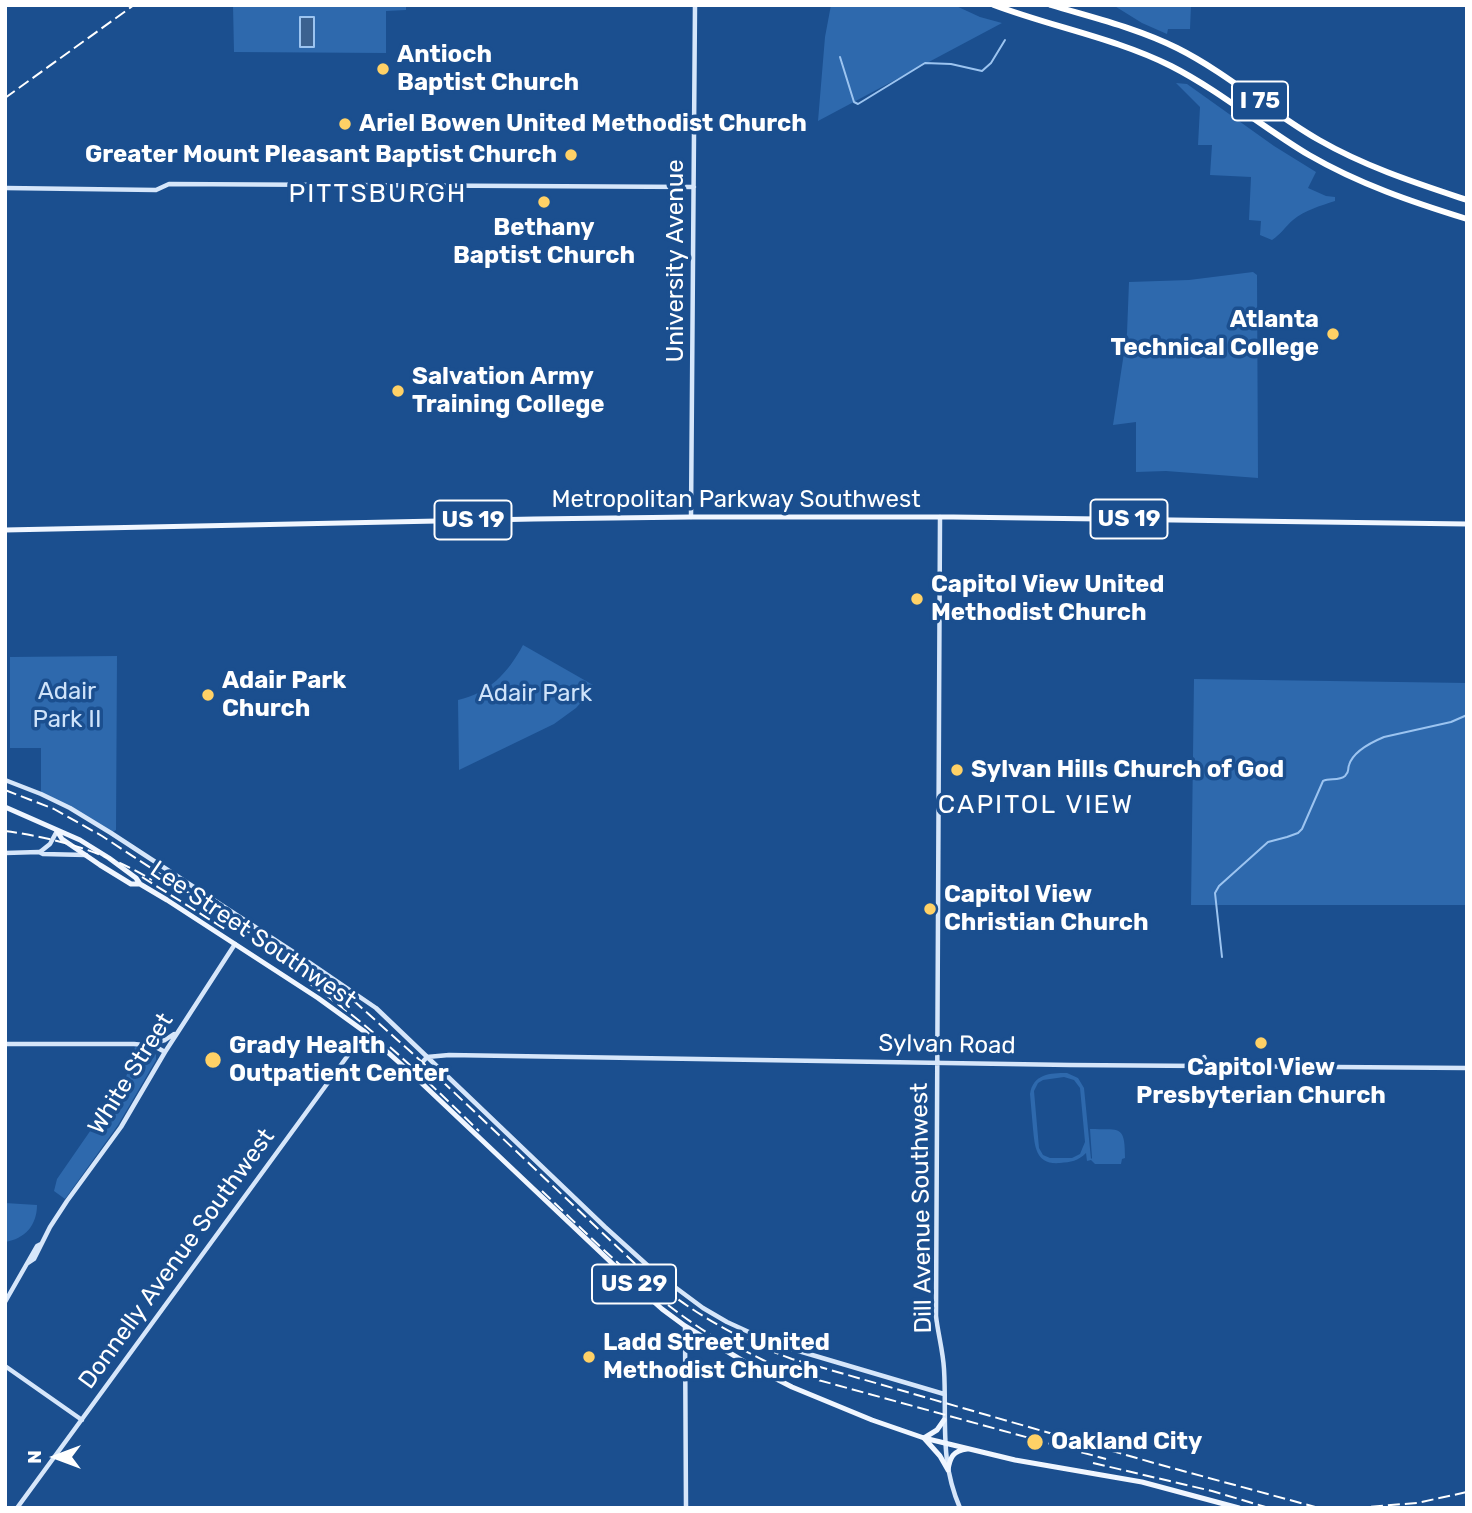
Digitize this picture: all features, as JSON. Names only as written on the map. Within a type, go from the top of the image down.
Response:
[{"type":"highway","name":"I 75","points":[[995,5],[1157,59],[1195,79],[1291,144],[1337,170],[1401,198],[1467,219]]},
{"type":"highway","name":"I 75","points":[[1051,5],[1117,24],[1177,48],[1343,153],[1391,174],[1467,200]]},
{"type":"main road","name":"Metropolitan Parkway Southwest","points":[[5,530],[691,517],[940,517],[1467,524]]},
{"type":"main road","name":"US 29","points":[[5,807],[57,831],[62,839],[126,881],[140,884]]},
{"type":"main road","name":"Lee Street Southwest","points":[[57,831],[69,834],[109,858],[140,884],[312,994],[365,1032],[662,1309],[752,1367],[792,1387],[923,1438],[1016,1460],[1142,1482],[1239,1508]]},
{"type":"main road","points":[[944,1420],[937,1430],[923,1438],[940,1456],[948,1470]]},
{"type":"main road","points":[[948,1470],[955,1452],[973,1449]]},
{"type":"street","name":"University Avenue","points":[[691,517],[695,5]]},
{"type":"street","points":[[5,188],[156,190],[169,184],[694,187]]},
{"type":"street","name":"Dill Avenue Southwest","points":[[940,517],[936,1316],[943,1361],[948,1470],[954,1496],[960,1508]]},
{"type":"street","points":[[5,780],[70,808],[111,833],[376,1008],[636,1256],[703,1308],[738,1328],[775,1344],[944,1394]]},
{"type":"street","points":[[39,852],[50,844],[57,831]]},
{"type":"street","points":[[5,853],[39,852],[87,856]]},
{"type":"street","name":"White Street","points":[[5,1302],[28,1263],[34,1259],[54,1221],[121,1127],[178,1031],[235,944]]},
{"type":"street","points":[[148,1045],[165,1040],[178,1031]]},
{"type":"street","name":"Donnelly Avenue Southwest","points":[[17,1508],[365,1032]]},
{"type":"street","points":[[5,1044],[134,1044],[154,1046],[165,1052]]},
{"type":"street","name":"Sylvan Road","points":[[427,1057],[449,1055],[1467,1068]]},
{"type":"street","points":[[412,1074],[427,1057]]},
{"type":"street","points":[[1204,1057],[1213,1066]]},
{"type":"street","points":[[685,1326],[686,1508]]},
{"type":"street","points":[[5,1366],[82,1420]]},
{"type":"green space","points":[[233,5],[406,5],[406,10],[386,11],[386,53],[234,52]]},
{"type":"green space","points":[[831,5],[954,5],[980,17],[1002,23],[818,121],[825,37]]},
{"type":"green space","points":[[1113,5],[1191,5],[1190,29],[1168,29],[1167,34],[1142,23]]},
{"type":"green space","points":[[1176,83],[1187,84],[1274,146],[1316,172],[1308,188],[1335,197],[1335,201],[1298,217],[1272,240],[1260,235],[1261,221],[1249,220],[1251,177],[1210,175],[1212,145],[1198,145],[1200,107]]},
{"type":"green space","points":[[1253,272],[1257,275],[1258,478],[1166,471],[1136,472],[1136,422],[1113,425],[1127,333],[1129,282],[1189,280]]},
{"type":"green space","name":"Adair Park","points":[[523,645],[593,685],[576,708],[554,724],[459,770],[458,700],[488,687],[504,673]]},
{"type":"green space","name":"Adair Park II","points":[[117,656],[116,830],[111,833],[41,794],[41,748],[10,748],[10,657]]},
{"type":"green space","points":[[1194,679],[1467,683],[1467,905],[1191,905]]},
{"type":"green space","points":[[135,1047],[152,1051],[156,1060],[118,1125],[65,1199],[54,1191],[57,1179],[124,1082]]},
{"type":"green space","points":[[1067,1073],[1078,1078],[1084,1088],[1091,1159],[1090,1129],[1114,1130],[1119,1131],[1124,1139],[1125,1158],[1121,1164],[1095,1164],[1091,1160],[1087,1161],[1086,1153],[1074,1161],[1052,1163],[1038,1154],[1033,1129],[1030,1094],[1032,1087],[1043,1076]],"holes":[[[1064,1077],[1074,1080],[1080,1088],[1085,1142],[1080,1154],[1072,1158],[1050,1158],[1043,1155],[1039,1148],[1034,1091],[1043,1080]]]},
{"type":"green space","points":[[5,1203],[37,1205],[35,1219],[28,1230],[18,1238],[5,1242]]},
{"type":"shaded area","points":[[300,17],[314,17],[314,47],[300,47]]},
{"type":"waterway","points":[[840,57],[854,102],[858,104],[925,63],[951,64],[982,71],[991,63],[1005,40]]},
{"type":"waterway","points":[[1222,957],[1215,893],[1219,886],[1268,842],[1298,833],[1302,829],[1323,781],[1345,776],[1354,756],[1379,739],[1451,722],[1467,715]]},
{"type":"railway","points":[[5,98],[134,5]]},
{"type":"railway","points":[[5,790],[54,809],[102,836],[354,1001],[649,1277],[717,1324],[792,1359],[1319,1508]]},
{"type":"railway","points":[[5,831],[82,848],[118,862],[152,880]]},
{"type":"railway","points":[[142,877],[228,931]]},
{"type":"railway","points":[[310,984],[377,1035],[479,1131]]},
{"type":"railway","points":[[542,1191],[656,1296],[733,1348]]},
{"type":"railway","points":[[725,1341],[765,1361],[811,1378],[1106,1459]]},
{"type":"railway","points":[[1093,1463],[1212,1491],[1269,1508]]},
{"type":"railway","points":[[1354,1508],[1417,1503],[1467,1492]]},
{"type":"railway","points":[[1323,1507],[1337,1508]]},
{"type":"place","name":"Antioch Baptist Church","points":[[383,69]]},
{"type":"place","name":"Ariel Bowen United Methodist Church","points":[[345,124]]},
{"type":"place","name":"Greater Mount Pleasant Baptist Church","points":[[571,155]]},
{"type":"place","name":"Bethany Baptist Church","points":[[544,202]]},
{"type":"place","name":"Atlanta Technical College","points":[[1333,334]]},
{"type":"place","name":"Salvation Army Training College","points":[[398,391]]},
{"type":"place","name":"Capitol View United Methodist Church","points":[[917,599]]},
{"type":"place","name":"Adair Park Church","points":[[208,695]]},
{"type":"place","name":"Sylvan Hills Church of God","points":[[957,770]]},
{"type":"place","name":"Capitol View Christian Church","points":[[930,909]]},
{"type":"place","name":"Capitol View Presbyterian Church","points":[[1261,1043]]},
{"type":"place","name":"Grady Health Outpatient Center","points":[[213,1060]]},
{"type":"place","name":"Ladd Street United Methodist Church","points":[[589,1357]]},
{"type":"place","name":"Oakland City","points":[[1035,1442]]},
{"type":"district","name":"PITTSBURGH","points":[[378,194]]},
{"type":"district","name":"CAPITOL VIEW","points":[[1036,805]]}]
